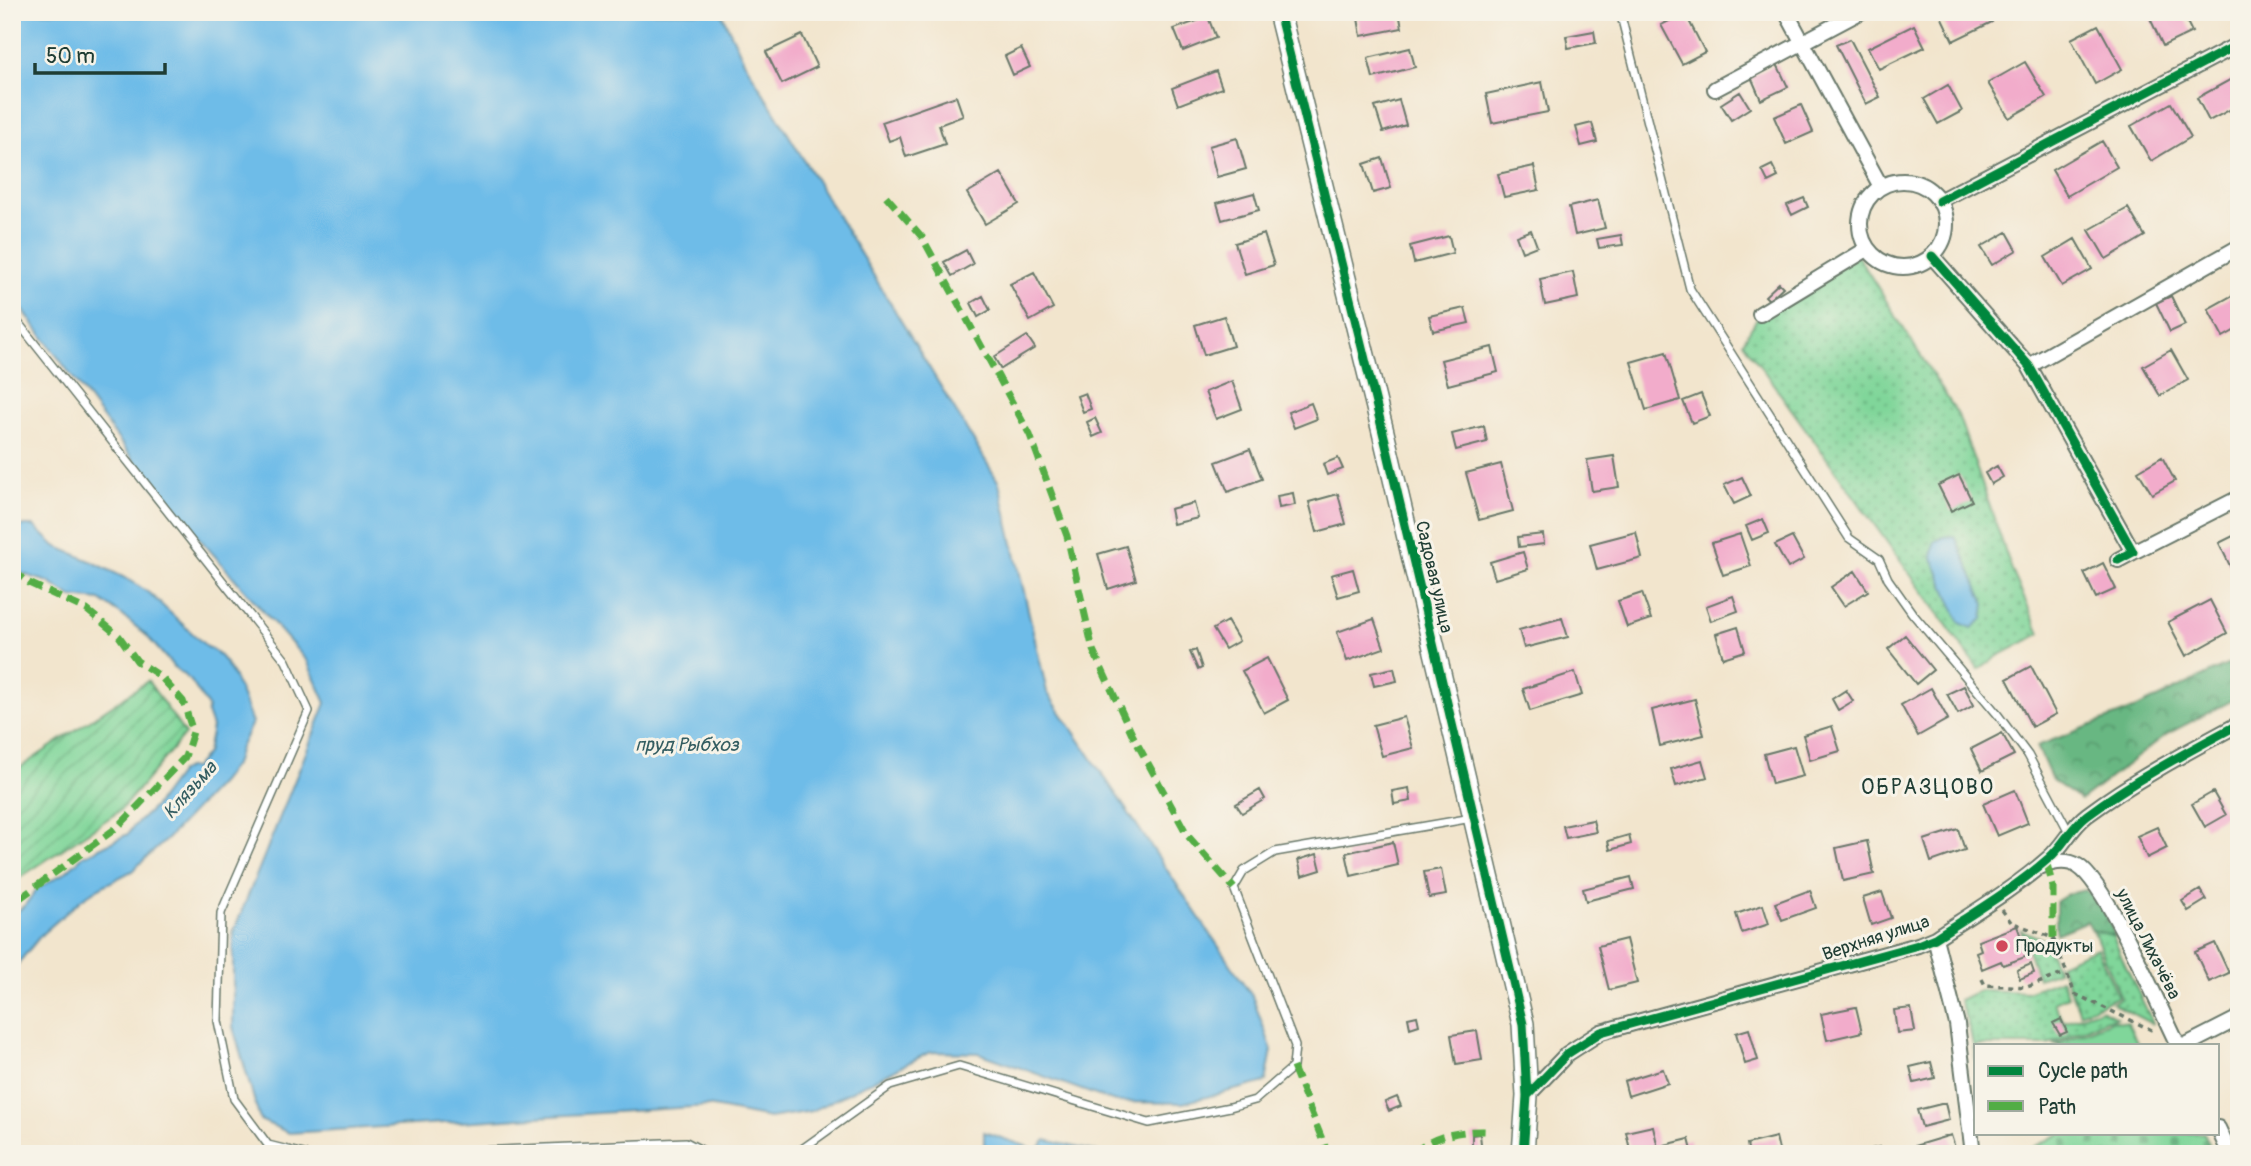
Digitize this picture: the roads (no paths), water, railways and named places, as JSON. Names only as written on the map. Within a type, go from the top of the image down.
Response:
[{"type":"street","name":"Садовая улица","points":[[1279,12],[1523,1024],[1527,1096],[1523,1154]]},
{"type":"street","points":[[1786,12],[1880,185]]},
{"type":"street","points":[[1716,89],[1860,12]]},
{"type":"street","points":[[1939,201],[2239,44]]},
{"type":"street","points":[[1898,180],[1914,181],[1929,188],[1939,201],[1946,215],[1946,230],[1942,245],[1932,257],[1916,266],[1898,268],[1881,262],[1867,249],[1860,232],[1860,214],[1868,197],[1880,185],[1898,180]]},
{"type":"street","points":[[2029,366],[2239,247]]},
{"type":"street","points":[[1760,314],[1867,249]]},
{"type":"street","points":[[1932,257],[2029,366],[2133,552]]},
{"type":"street","points":[[2118,561],[2239,498]]},
{"type":"street","name":"Верхняя улица","points":[[1527,1096],[1567,1054],[1601,1032],[1935,938],[2036,869],[2060,848],[2068,832],[2090,813],[2133,784],[2239,724]]},
{"type":"street","name":"улица Лихачёва","points":[[2036,869],[2051,863],[2069,862],[2087,873],[2106,901],[2180,1044]]},
{"type":"street","points":[[1935,938],[1957,1024],[1973,1154]]},
{"type":"street","points":[[2180,1044],[2239,1018]]},
{"type":"street","points":[[2220,1132],[2230,1154]]},
{"type":"lane","points":[[1620,12],[1690,289],[1849,538],[1879,559],[1888,579],[1912,613],[2028,755],[2068,832]]},
{"type":"lane","points":[[12,315],[286,661],[309,711],[221,913],[218,1021],[234,1099],[268,1145],[304,1154]]},
{"type":"lane","points":[[795,1154],[890,1086],[959,1066],[1149,1123],[1255,1100],[1293,1067],[1295,1046],[1234,888],[1244,871],[1275,852],[1475,817]]},
{"type":"lane","points":[[407,1154],[686,1142],[709,1154]]},
{"type":"water","name":"пруд Рыбхоз","points":[[12,12],[721,12],[744,61],[999,483],[1047,692],[1252,996],[1272,1050],[1266,1082],[1183,1103],[1115,1102],[979,1053],[930,1052],[812,1111],[769,1118],[708,1106],[289,1133],[260,1120],[233,1027],[233,933],[326,703],[307,661],[149,481],[12,295]]},
{"type":"water","name":"Клязьма","points":[[12,519],[18,526],[34,526],[55,546],[133,582],[150,594],[223,659],[235,680],[252,723],[236,762],[221,782],[168,838],[132,871],[82,899],[42,934],[12,971],[12,916],[37,889],[67,871],[83,856],[128,834],[154,807],[180,772],[194,768],[207,753],[212,727],[207,713],[208,707],[191,681],[174,667],[146,635],[122,615],[100,600],[72,597],[48,582],[17,572],[12,558]]},
{"type":"water","points":[[1955,536],[1985,604],[1983,619],[1972,628],[1960,623],[1932,557],[1934,542]]},
{"type":"water","points":[[984,1132],[1037,1150],[1046,1140],[1105,1154],[984,1154]]},
{"type":"place","name":"Продукты","points":[[2002,946]]},
{"type":"district","name":"ОБРАЗЦОВО","points":[[1928,787]]}]
